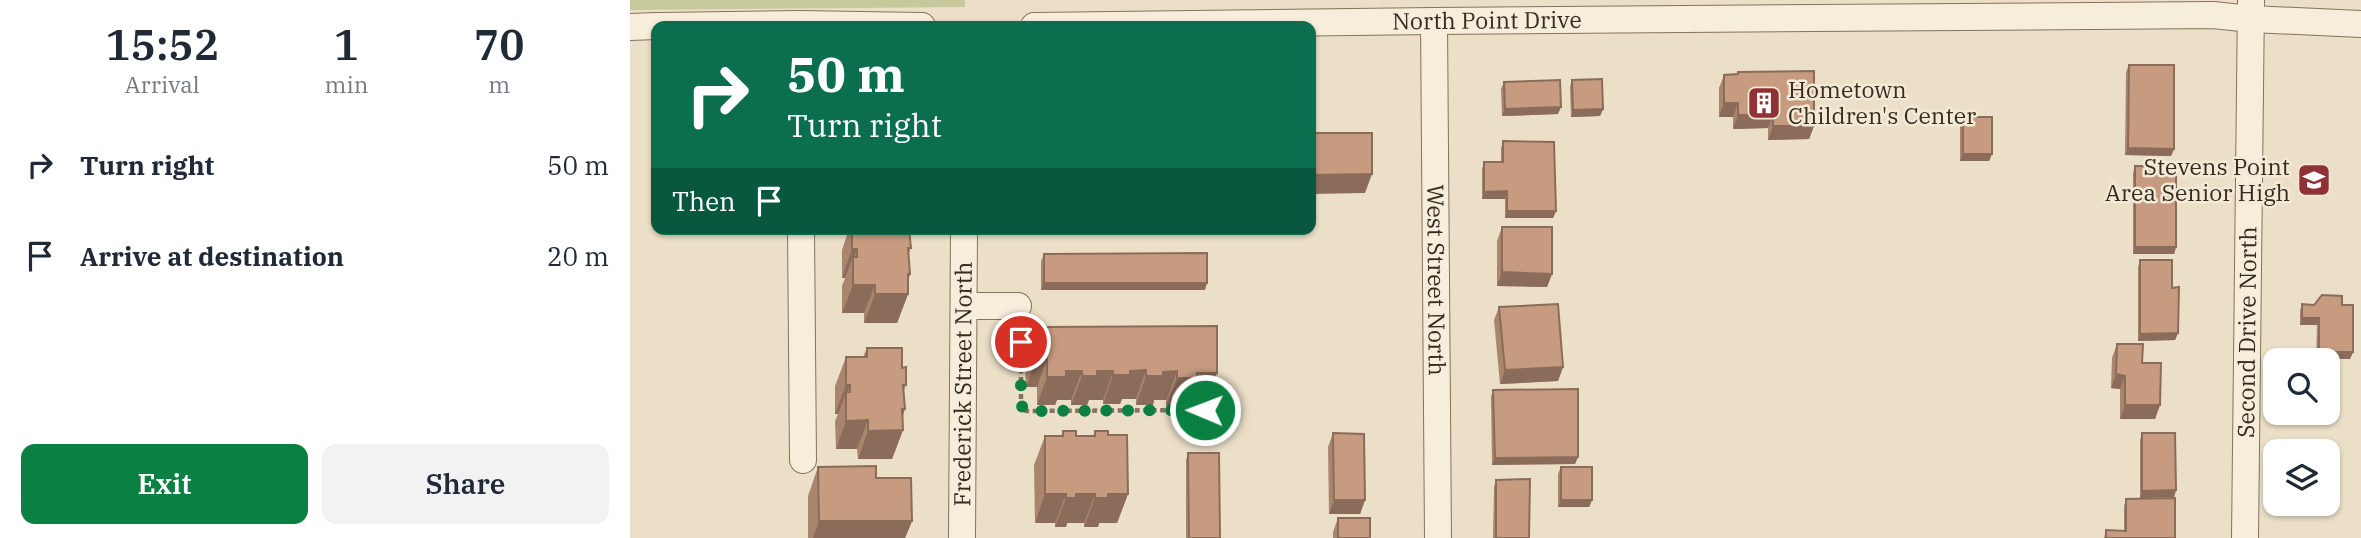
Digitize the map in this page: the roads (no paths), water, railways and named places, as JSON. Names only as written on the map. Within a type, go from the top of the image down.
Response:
[{"type":"street","name":"North Point Drive","points":[[1316,22],[2213,15],[2251,10],[2361,24]]},
{"type":"street","name":"Second Drive North","points":[[2245,538],[2251,10]]},
{"type":"street","name":"West Street North","points":[[1434,21],[1438,538]]},
{"type":"street","points":[[630,27],[651,26]]},
{"type":"street","points":[[801,235],[803,460]]},
{"type":"street","name":"Frederick Street North","points":[[962,538],[964,235]]},
{"type":"street","points":[[964,306],[1018,306]]},
{"type":"place","name":"Hometown Children's Center","points":[[1764,103]]},
{"type":"place","name":"Stevens Point Area Senior High","points":[[2314,180]]}]
